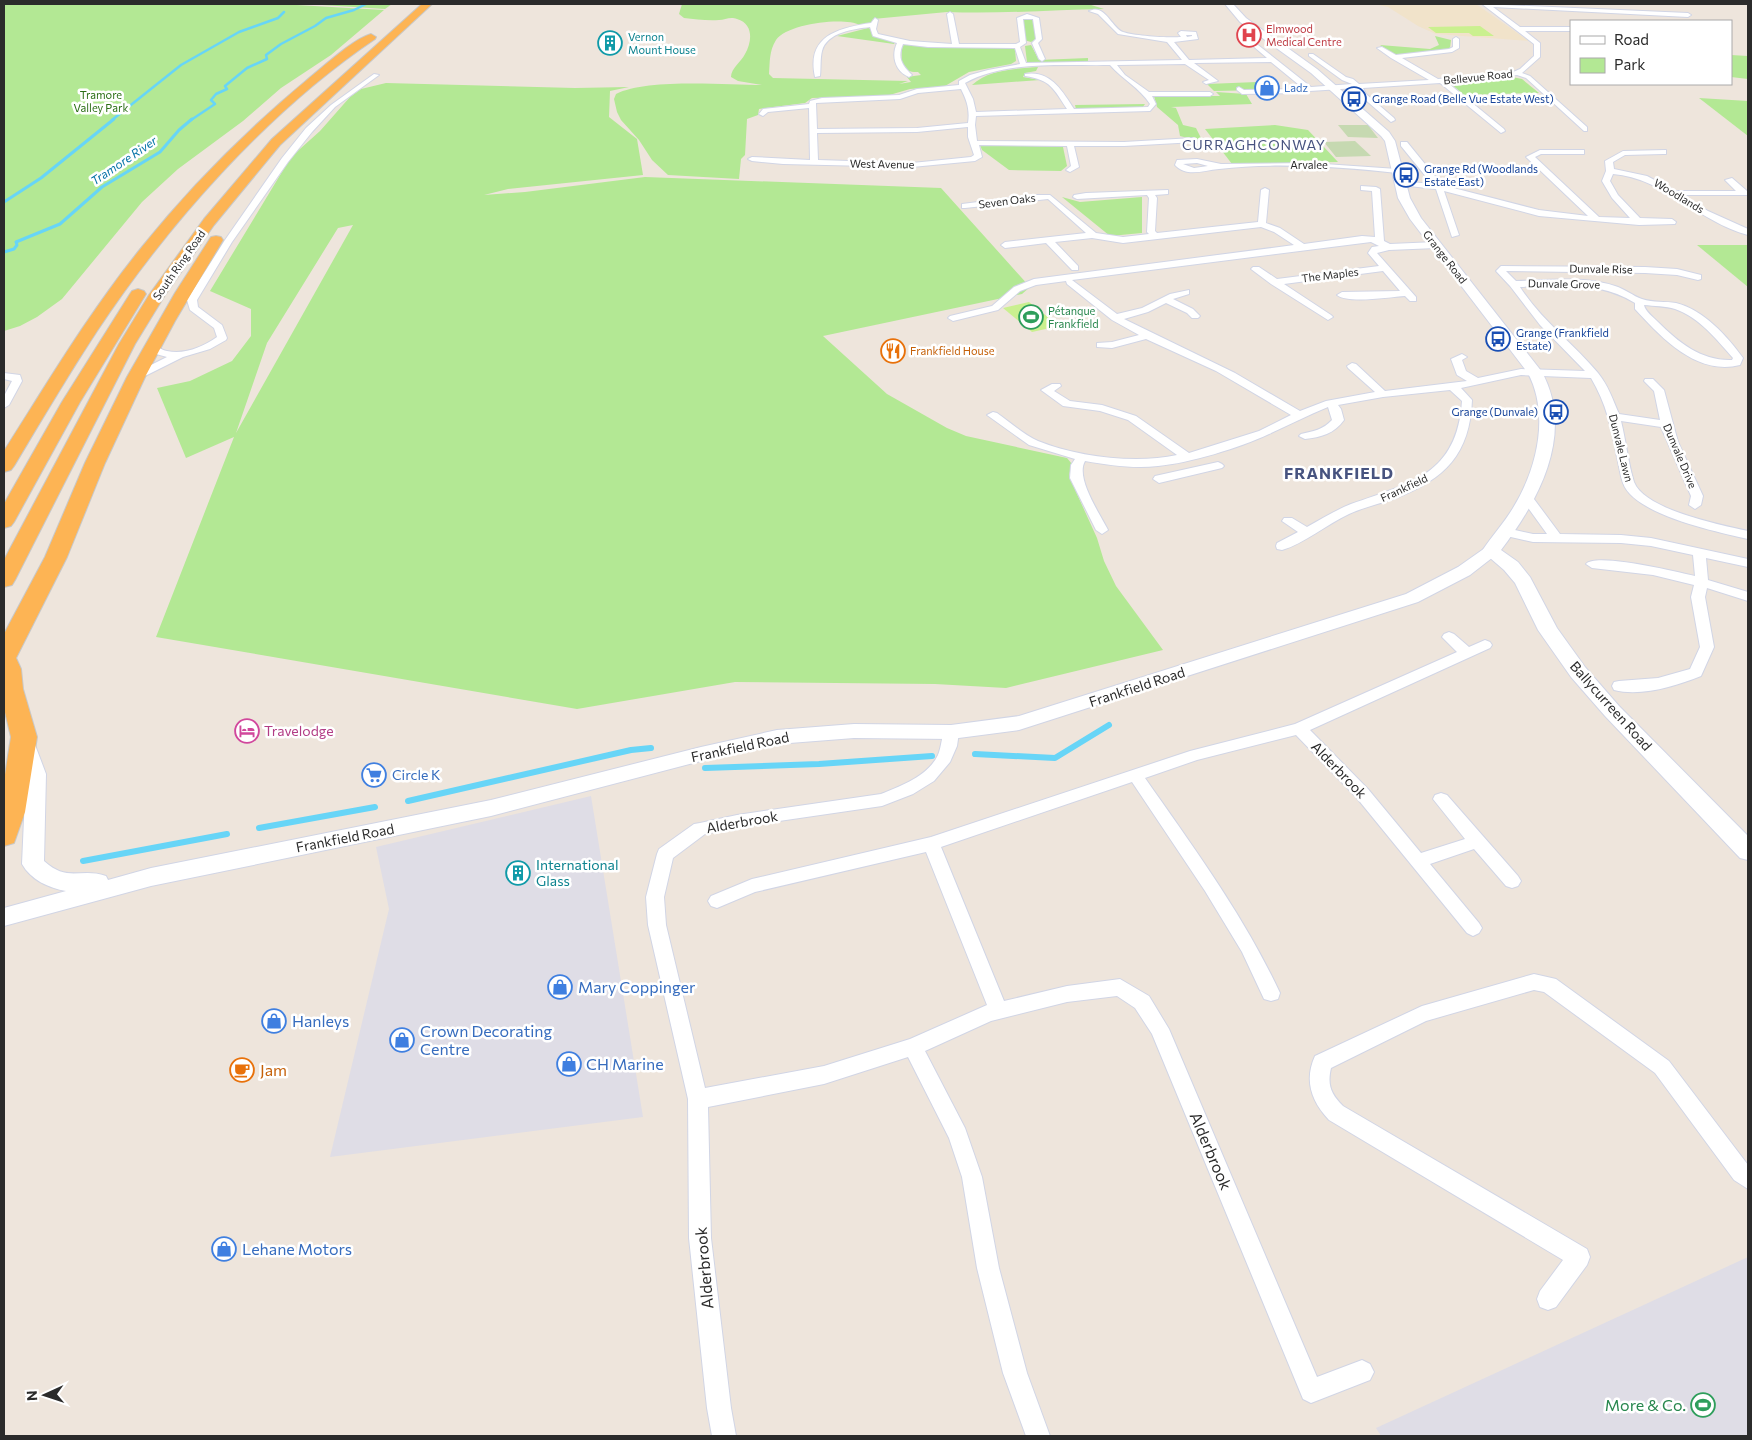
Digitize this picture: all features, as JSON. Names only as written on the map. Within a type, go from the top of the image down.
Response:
[{"type":"highway","name":"South Ring Road","points":[[190,224],[259,142],[317,85],[412,4]]},
{"type":"highway","name":"South Ring Road","points":[[4,580],[127,344],[157,295],[209,222],[276,142],[315,104],[427,4]]},
{"type":"highway","points":[[5,463],[94,322],[147,250],[205,184],[273,114],[344,55],[374,36]]},
{"type":"highway","points":[[4,835],[12,812],[24,737],[8,699],[9,669],[4,658],[16,630],[56,557],[95,462],[170,313],[218,238],[315,104]]},
{"type":"highway","points":[[205,184],[259,142]]},
{"type":"highway","name":"South Ring Road","points":[[4,522],[71,402],[145,286]]},
{"type":"main road","name":"Grange Road","points":[[1229,4],[1243,20],[1338,91],[1385,134],[1390,141],[1404,198],[1416,220],[1535,372],[1543,389],[1547,407],[1547,446],[1541,470],[1520,513],[1490,551]]},
{"type":"main road","name":"Ballycurreen Road","points":[[1490,551],[1511,566],[1523,581],[1548,630],[1578,672],[1612,711],[1748,851]]},
{"type":"street","points":[[1486,4],[1688,15]]},
{"type":"street","name":"Bellevue Road","points":[[1338,91],[1356,86],[1489,78],[1517,73],[1535,59],[1538,48],[1536,41],[1486,4]]},
{"type":"street","points":[[1092,12],[1100,12],[1120,33],[1169,40],[1185,38]]},
{"type":"street","points":[[1646,12],[1652,20]]},
{"type":"street","points":[[950,14],[956,45]]},
{"type":"street","points":[[817,76],[819,49],[824,41],[834,34],[874,23],[875,35],[902,41],[956,45],[1020,44],[1035,43],[1039,38],[1037,20],[1034,17],[1020,18],[1020,44],[1024,65]]},
{"type":"street","points":[[1520,29],[1570,29]]},
{"type":"street","points":[[1394,57],[1450,50],[1456,48],[1456,39]]},
{"type":"street","points":[[1169,40],[1186,62],[1215,81],[1206,82]]},
{"type":"street","points":[[902,41],[898,48],[897,63],[901,69],[910,75]]},
{"type":"street","points":[[1035,43],[1042,59]]},
{"type":"street","points":[[1256,46],[1270,60],[1309,89]]},
{"type":"street","points":[[1247,47],[1280,46]]},
{"type":"street","points":[[1380,48],[1440,81],[1502,131]]},
{"type":"street","points":[[1311,55],[1363,91],[1363,95],[1391,120]]},
{"type":"street","points":[[1095,60],[1129,59],[1133,64]]},
{"type":"street","points":[[1193,140],[1124,144],[974,143],[971,125],[973,114],[970,98],[961,82],[972,76],[1024,65],[1270,60]]},
{"type":"street","points":[[973,114],[1150,109],[1153,104],[1147,94],[1123,76],[1112,64]]},
{"type":"street","points":[[1517,73],[1528,77],[1584,129]]},
{"type":"street","points":[[1027,75],[1039,74],[1045,78],[1057,88],[1071,110]]},
{"type":"street","points":[[137,376],[155,366],[206,348],[222,338],[219,327],[195,311],[192,304],[228,242],[285,160],[309,130],[333,106],[376,75]]},
{"type":"street","points":[[814,162],[810,106],[812,102],[900,97],[917,91],[963,87]]},
{"type":"street","points":[[1239,89],[1242,92],[1305,91],[1309,89],[1338,91]]},
{"type":"street","points":[[1257,96],[1338,91]]},
{"type":"street","points":[[1147,94],[1210,94]]},
{"type":"street","points":[[763,114],[765,110],[810,106]]},
{"type":"street","points":[[812,131],[917,130],[971,125]]},
{"type":"street","name":"West Avenue","points":[[752,159],[761,161],[912,165],[960,161],[978,157],[974,143]]},
{"type":"street","points":[[1070,144],[1074,167],[1070,170]]},
{"type":"street","points":[[1404,144],[1439,187],[1455,235]]},
{"type":"street","points":[[1581,152],[1540,152],[1530,157],[1597,219]]},
{"type":"street","points":[[1639,222],[1615,196],[1606,181],[1610,171],[1609,161],[1622,153],[1663,152]]},
{"type":"street","name":"Arvalee","points":[[1220,166],[1331,164],[1398,177],[1539,213],[1639,222],[1672,222]]},
{"type":"street","name":"Woodlands","points":[[1610,171],[1629,172],[1649,178],[1692,206],[1748,232]]},
{"type":"street","points":[[1674,193],[1744,193],[1729,180]]},
{"type":"street","points":[[1364,188],[1376,189],[1385,245]]},
{"type":"street","points":[[1262,224],[1265,190]]},
{"type":"street","points":[[1077,197],[1165,192]]},
{"type":"street","points":[[1150,193],[1153,198],[1151,232],[1155,236]]},
{"type":"street","name":"Seven Oaks","points":[[966,206],[1050,197],[1094,235]]},
{"type":"street","points":[[1005,245],[1094,235],[1110,240],[1262,224],[1277,230],[1301,246]]},
{"type":"street","points":[[952,318],[995,308],[1017,289],[1034,282],[1301,246],[1372,239],[1385,245],[1436,245]]},
{"type":"street","points":[[1049,241],[1075,268]]},
{"type":"street","name":"The Maples","points":[[1342,295],[1410,296],[1372,253],[1375,249],[1385,245]]},
{"type":"street","name":"The Maples","points":[[1274,282],[1385,268]]},
{"type":"street","name":"Dunvale Rise","points":[[1504,268],[1644,270],[1677,272],[1698,277]]},
{"type":"street","name":"Dunvale Lawn","points":[[1504,268],[1501,271],[1514,284],[1524,300],[1543,323],[1594,375],[1604,389],[1614,418],[1629,484],[1635,493],[1649,503],[1673,514],[1748,535]]},
{"type":"street","name":"The Maples","points":[[1256,269],[1328,317]]},
{"type":"street","points":[[1070,282],[1088,300],[1145,336],[1210,364],[1250,384],[1298,415]]},
{"type":"street","name":"Dunvale Grove","points":[[1514,284],[1595,284],[1612,286],[1640,302],[1678,307],[1691,313],[1709,326],[1738,358],[1736,364],[1726,365],[1698,358],[1658,328],[1638,307],[1640,302]]},
{"type":"street","points":[[1116,318],[1145,310],[1173,296],[1186,292]]},
{"type":"street","name":"The Maples","points":[[1303,299],[1314,296]]},
{"type":"street","points":[[1167,300],[1196,316]]},
{"type":"street","points":[[1101,345],[1112,345],[1145,336]]},
{"type":"street","points":[[152,347],[164,354],[185,354]]},
{"type":"street","points":[[1462,357],[1456,359],[1461,373],[1476,382]]},
{"type":"street","points":[[1352,366],[1383,394]]},
{"type":"street","points":[[993,415],[1033,443],[1082,457],[1114,462],[1158,464],[1263,433],[1298,415],[1330,403],[1383,394],[1453,388],[1521,372],[1594,375]]},
{"type":"street","points":[[4,376],[14,376],[17,381],[4,405]]},
{"type":"street","name":"Dunvale Drive","points":[[1649,382],[1659,390],[1666,424],[1681,464],[1697,496],[1694,505]]},
{"type":"street","points":[[1056,386],[1046,390],[1067,404],[1102,408],[1132,418],[1190,456],[1212,467],[1158,479]]},
{"type":"street","name":"Frankfield","points":[[1282,546],[1351,509],[1393,495],[1424,481],[1446,464],[1458,446],[1468,414],[1467,400],[1453,388]]},
{"type":"street","points":[[1305,436],[1322,433],[1334,426],[1338,420],[1336,409],[1330,403]]},
{"type":"street","points":[[1614,418],[1666,424]]},
{"type":"street","points":[[1082,457],[1077,465],[1076,478],[1102,530]]},
{"type":"street","points":[[1527,498],[1558,539]]},
{"type":"street","points":[[1288,521],[1308,532]]},
{"type":"street","points":[[1506,532],[1532,538],[1621,539],[1651,542],[1699,551],[1748,564]]},
{"type":"street","name":"Frankfield Road","points":[[4,917],[151,877],[491,808],[777,736],[854,731],[952,732],[1018,723],[1412,598],[1464,571],[1490,551]]},
{"type":"street","points":[[1619,686],[1660,684],[1680,679],[1696,672],[1707,647],[1698,597],[1702,581],[1699,551]]},
{"type":"street","points":[[1592,564],[1644,568],[1702,581],[1748,597]]},
{"type":"street","points":[[1450,637],[1467,654]]},
{"type":"street","name":"Alderbrook","points":[[717,901],[752,886],[931,844],[1196,755],[1299,729],[1485,645]]},
{"type":"street","name":"Alderbrook","points":[[1299,729],[1362,793],[1473,928]]},
{"type":"street","name":"Alderbrook","points":[[724,1436],[719,1408],[700,1238],[698,1099],[658,925],[655,897],[665,854],[700,830],[737,821],[882,800],[898,794],[933,775],[951,747],[952,732]]},
{"type":"street","points":[[24,737],[36,774],[32,864],[50,877],[72,884],[151,877]]},
{"type":"street","points":[[1135,775],[1211,886],[1249,947],[1271,993]]},
{"type":"street","points":[[1441,799],[1512,881]]},
{"type":"street","points":[[1418,861],[1478,842]]},
{"type":"street","points":[[931,844],[999,1011]]},
{"type":"street","points":[[1548,1299],[1579,1257],[1336,1113],[1326,1102],[1317,1080],[1322,1062],[1422,1014],[1534,982],[1549,985],[1662,1067],[1741,1173],[1748,1179]]},
{"type":"street","name":"Alderbrook","points":[[698,1099],[824,1075],[913,1047],[988,1013],[1067,994],[1120,987],[1142,1002],[1159,1030],[1311,1390],[1362,1372]]},
{"type":"street","points":[[913,1047],[958,1135],[972,1177],[988,1268],[1015,1372],[1038,1436]]},
{"type":"shaded area","points":[[1374,4],[1476,4],[1529,41],[1436,34],[1418,26],[1388,7]]},
{"type":"shaded area","points":[[591,796],[643,1117],[330,1157],[389,909],[376,847]]},
{"type":"shaded area","points":[[1748,1257],[1748,1436],[1381,1436],[1376,1428]]},
{"type":"green space","name":"Tramore Valley Park","points":[[4,4],[279,4],[384,10],[331,55],[281,88],[243,121],[178,169],[142,202],[62,299],[37,317],[20,326],[4,331]]},
{"type":"green space","points":[[306,4],[392,4],[385,9]]},
{"type":"green space","points":[[682,4],[1088,4],[1104,9],[947,12],[873,19],[871,23],[860,25],[830,22],[816,23],[792,29],[782,34],[772,48],[769,74],[773,78],[908,81],[899,84],[911,82],[907,77],[921,75],[918,72],[908,70],[903,65],[902,46],[905,44],[1013,48],[1015,49],[1016,61],[1011,64],[969,72],[945,86],[910,89],[886,96],[812,98],[805,103],[759,109],[758,115],[747,119],[745,155],[741,159],[739,179],[668,175],[652,160],[617,112],[614,99],[616,94],[630,89],[666,84],[762,85],[738,81],[731,77],[749,44],[749,29],[743,21],[732,18],[701,20],[684,18],[679,14]]},
{"type":"green space","points":[[1024,19],[1033,19],[1036,39],[1031,42],[1024,40]]},
{"type":"green space","points":[[1480,26],[1494,36],[1473,36],[1469,33],[1436,33],[1428,27]]},
{"type":"green space","points":[[868,28],[871,29],[871,33],[874,36],[895,42],[894,44],[837,36]]},
{"type":"green space","points":[[1435,36],[1451,40],[1450,48],[1436,52],[1396,55],[1380,45],[1430,49],[1439,45]]},
{"type":"green space","points":[[1031,45],[1039,60],[1088,58],[1088,62],[1027,62],[1025,46]]},
{"type":"green space","points":[[1732,55],[1748,56],[1748,79],[1732,77]]},
{"type":"green space","points":[[1038,67],[1036,71],[1025,73],[1023,77],[1040,80],[972,85],[994,73],[1011,69]]},
{"type":"green space","points":[[1512,77],[1522,79],[1539,93],[1464,95],[1450,83]]},
{"type":"green space","points":[[1257,82],[1264,90],[1214,91],[1207,84]]},
{"type":"green space","points":[[386,83],[575,88],[629,87],[610,91],[609,117],[637,139],[643,175],[508,189],[484,195],[525,192],[645,177],[941,188],[1030,287],[1022,294],[823,336],[887,394],[947,428],[966,436],[1067,458],[1072,464],[1069,475],[1072,483],[1116,586],[1163,650],[1006,688],[935,684],[735,682],[577,709],[156,637],[234,437],[186,458],[157,388],[190,381],[232,361],[251,336],[251,309],[210,291],[291,157],[320,131],[350,97],[361,89]],"holes":[[[353,225],[236,433],[267,343],[338,228]]]},
{"type":"green space","points":[[1216,92],[1246,94],[1252,104],[1171,107],[1176,108],[1183,125],[1196,128],[1203,142],[1180,136],[1178,125],[1157,107],[1154,96],[1220,96]]},
{"type":"green space","points":[[1699,98],[1748,101],[1748,136]]},
{"type":"green space","points":[[1145,104],[1142,108],[1076,109],[1075,105]]},
{"type":"green space","points":[[1275,125],[1308,130],[1338,162],[1232,164],[1205,129]]},
{"type":"green space","points":[[1338,125],[1368,125],[1378,138],[1348,137]]},
{"type":"green space","points":[[1355,141],[1371,156],[1336,157],[1324,142]]},
{"type":"green space","points":[[980,145],[1063,147],[1067,166],[1061,171],[1009,170],[982,150]]},
{"type":"green space","points":[[1062,197],[1080,202],[1142,197],[1142,233],[1110,236]]},
{"type":"green space","points":[[1697,245],[1748,245],[1748,287]]},
{"type":"green space","name":"Pétanque Frankfield","points":[[1029,302],[1059,326],[1032,332],[1003,308]]},
{"type":"waterway","name":"Tramore River","points":[[191,120],[215,104],[211,100],[216,94],[227,89],[225,86],[247,68],[267,59],[266,55],[281,44],[326,18],[354,10],[366,4]]},
{"type":"waterway","points":[[112,120],[181,65],[239,32],[278,18],[284,12]]},
{"type":"waterway","points":[[4,202],[41,178],[114,119]]},
{"type":"waterway","name":"Tramore River","points":[[4,252],[14,249],[17,245],[16,242],[60,224],[102,187],[160,152],[179,130],[192,119]]},
{"type":"waterway","points":[[975,754],[1055,758],[1109,725]]},
{"type":"waterway","points":[[408,801],[631,750],[651,748]]},
{"type":"waterway","points":[[705,768],[819,764],[932,756]]},
{"type":"waterway","points":[[259,828],[375,807]]},
{"type":"waterway","points":[[83,861],[227,834]]},
{"type":"place","name":"Elmwood Medical Centre","points":[[1249,35]]},
{"type":"place","name":"Vernon Mount House","points":[[610,43]]},
{"type":"place","name":"Ladz","points":[[1267,88]]},
{"type":"place","name":"Grange Road (Belle Vue Estate West)","points":[[1354,99]]},
{"type":"place","name":"Grange Rd (Woodlands Estate East)","points":[[1406,175]]},
{"type":"place","name":"Pétanque Frankfield","points":[[1031,317]]},
{"type":"place","name":"Grange (Frankfield Estate)","points":[[1498,339]]},
{"type":"place","name":"Frankfield House","points":[[893,351]]},
{"type":"place","name":"Grange (Dunvale)","points":[[1556,412]]},
{"type":"place","name":"Travelodge","points":[[247,731]]},
{"type":"place","name":"Circle K","points":[[374,775]]},
{"type":"place","name":"International Glass","points":[[518,873]]},
{"type":"place","name":"Mary Coppinger","points":[[560,987]]},
{"type":"place","name":"Hanleys","points":[[274,1021]]},
{"type":"place","name":"Crown Decorating Centre","points":[[402,1040]]},
{"type":"place","name":"CH Marine","points":[[569,1064]]},
{"type":"place","name":"Jam","points":[[242,1070]]},
{"type":"place","name":"Lehane Motors","points":[[224,1249]]},
{"type":"place","name":"More & Co.","points":[[1703,1405]]},
{"type":"district","name":"CURRAGHCONWAY","points":[[1254,145]]},
{"type":"district","name":"FRANKFIELD","points":[[1339,473]]}]
